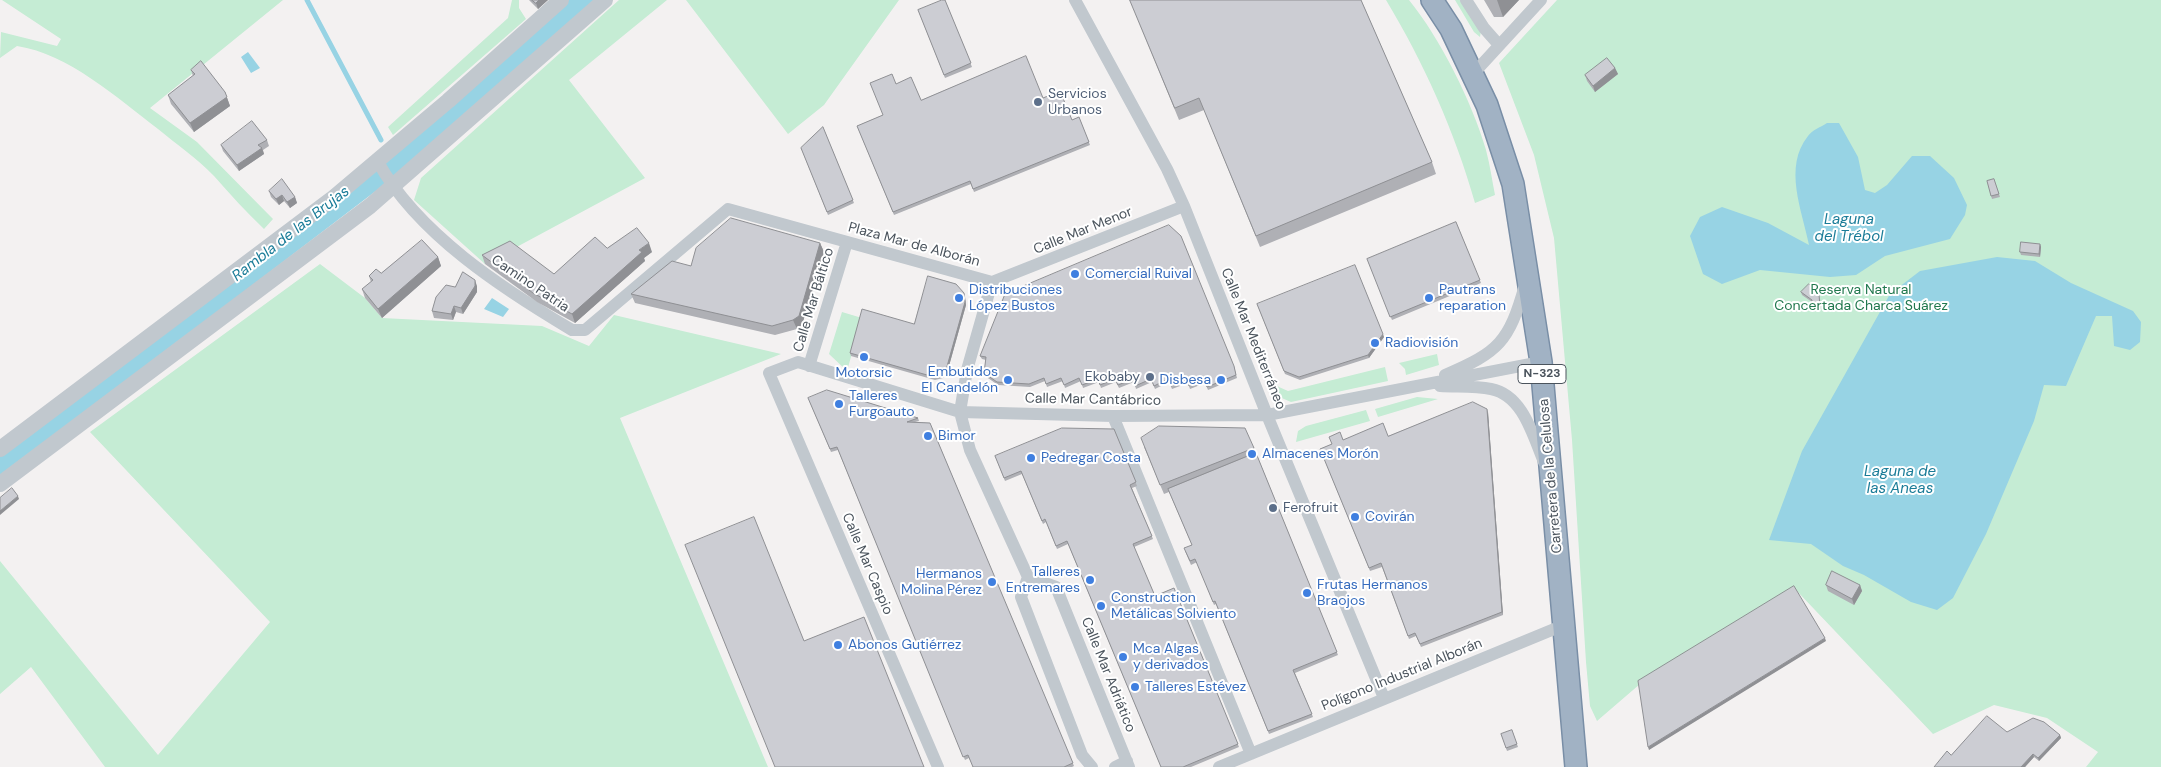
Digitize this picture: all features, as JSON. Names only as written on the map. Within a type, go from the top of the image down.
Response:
[{"type":"highway","name":"Carretera de la Celulosa","points":[[1432,0],[1451,29],[1487,104],[1513,184],[1541,362],[1576,767]]},
{"type":"street","points":[[0,449],[379,164],[561,0]]},
{"type":"street","points":[[0,484],[327,240],[605,0]]},
{"type":"street","name":"Calle Mar Mediterráneo","points":[[1075,0],[1166,168],[1184,206],[1267,415],[1384,698]]},
{"type":"street","points":[[1466,0],[1484,28],[1499,45]]},
{"type":"street","points":[[1473,74],[1541,0]]},
{"type":"street","points":[[379,164],[392,184]]},
{"type":"street","name":"Camino Patria","points":[[392,184],[410,206],[444,240],[489,276],[572,330],[584,330],[728,210]]},
{"type":"street","name":"Calle Mar Menor","points":[[992,282],[1184,206]]},
{"type":"street","name":"Plaza Mar de Alborán","points":[[728,210],[992,282],[967,370],[960,412]]},
{"type":"street","name":"Calle Mar Báltico","points":[[809,366],[847,242]]},
{"type":"street","name":"Calle Mar Cantábrico","points":[[1423,385],[1480,359],[1496,347],[1515,320],[1528,276]]},
{"type":"street","name":"Calle Mar Cantábrico","points":[[769,373],[798,362],[960,412],[1112,416],[1267,415],[1541,362]]},
{"type":"street","name":"Calle Mar Caspio","points":[[769,373],[938,767]]},
{"type":"street","name":"Calle Mar Cantábrico","points":[[1423,385],[1492,389],[1515,402],[1531,431],[1551,478]]},
{"type":"street","points":[[960,412],[970,450],[1028,577],[1021,597],[1082,755],[1092,767]]},
{"type":"street","points":[[1112,416],[1251,754]]},
{"type":"street","name":"Calle Mar Adriático","points":[[1028,577],[1056,587],[1124,765]]},
{"type":"street","name":"Polígono Industrial Alborán","points":[[1219,767],[1564,625]]},
{"type":"green space","points":[[2,0],[283,0],[150,108],[197,142],[273,219],[264,229],[194,157],[109,91],[74,68],[55,58],[17,46],[0,58],[1,32],[57,46],[61,39]]},
{"type":"green space","points":[[512,0],[519,0],[519,8],[526,19],[393,135],[388,127],[508,18]]},
{"type":"green space","points":[[619,0],[667,0],[569,80],[645,178],[485,264],[414,200],[421,178]]},
{"type":"green space","points":[[686,0],[899,0],[824,105],[788,134]]},
{"type":"green space","points":[[1386,0],[1409,0],[1421,15],[1454,71],[1480,131],[1495,195],[1475,203],[1458,150],[1437,98],[1413,48]]},
{"type":"green space","points":[[1455,0],[1460,0],[1481,31],[1480,37],[1474,32]]},
{"type":"green space","name":"Reserva Natural Concertada Charca Suárez","points":[[1557,0],[2161,0],[2161,767],[2086,767],[2098,752],[2047,718],[1994,705],[1933,734],[1795,589],[1640,684],[1597,721],[1590,706],[1586,662],[1572,440],[1554,238],[1534,155],[1499,63]]},
{"type":"green space","points":[[320,264],[365,298],[382,318],[542,326],[589,346],[614,315],[781,354],[620,418],[768,767],[105,767],[31,667],[0,694],[0,561],[158,755],[270,622],[90,432]]},
{"type":"green space","points":[[842,312],[862,318],[847,371],[829,354]]},
{"type":"green space","points":[[1437,354],[1439,365],[1406,375],[1405,369],[1399,363]]},
{"type":"green space","points":[[1385,367],[1388,381],[1291,402],[1277,396],[1267,383],[1274,382],[1279,387],[1288,391]]},
{"type":"green space","points":[[1417,397],[1438,399],[1378,417],[1375,409]]},
{"type":"green space","points":[[1366,410],[1370,421],[1296,442],[1298,431],[1306,426]]},
{"type":"water","name":"Rambla de las Brujas","points":[[568,0],[599,0],[398,174],[0,478],[0,456]]},
{"type":"water","points":[[248,52],[260,68],[251,73],[241,57]]},
{"type":"water","name":"Laguna del Trébol","points":[[1827,123],[1839,123],[1858,157],[1865,190],[1875,193],[1887,185],[1912,156],[1930,156],[1954,178],[1967,205],[1965,215],[1950,239],[1885,256],[1856,275],[1830,277],[1760,270],[1722,284],[1703,274],[1690,236],[1700,217],[1722,207],[1768,223],[1809,245],[1796,189],[1797,161],[1801,148],[1808,136],[1814,130]]},
{"type":"water","name":"Laguna de las Aneas","points":[[1997,257],[2035,261],[2071,283],[2133,311],[2141,322],[2140,342],[2130,350],[2114,346],[2112,316],[2096,316],[2066,386],[2044,385],[2034,421],[1986,534],[1953,598],[1937,610],[1911,602],[1864,575],[1843,566],[1811,544],[1769,540],[1802,451],[1890,294],[1920,271]]},
{"type":"water","points":[[492,298],[509,309],[503,317],[484,309]]},
{"type":"building","points":[[945,0],[971,63],[944,75],[918,10]]},
{"type":"building","points":[[1130,0],[1361,0],[1432,162],[1256,236],[1199,98],[1175,108]]},
{"type":"building","points":[[1026,56],[1043,98],[1060,91],[1072,120],[1079,117],[1089,142],[973,189],[970,181],[893,212],[857,126],[883,115],[870,83],[892,74],[896,84],[911,77],[921,100]]},
{"type":"building","points":[[1607,58],[1615,68],[1593,86],[1585,75]]},
{"type":"building","points":[[201,61],[227,97],[190,123],[168,95],[195,74],[191,70]]},
{"type":"building","points":[[252,121],[267,140],[258,145],[262,148],[237,165],[221,145]]},
{"type":"building","points":[[823,127],[853,200],[827,212],[801,148]]},
{"type":"building","points":[[282,179],[295,197],[287,202],[282,195],[276,199],[269,191]]},
{"type":"building","points":[[1994,179],[1999,194],[1991,196],[1987,181]]},
{"type":"building","points":[[731,218],[820,243],[799,316],[793,320],[772,326],[631,294],[672,261],[691,266],[696,248]]},
{"type":"building","points":[[1456,222],[1480,280],[1390,317],[1367,259]]},
{"type":"building","points":[[1169,225],[1181,236],[1236,375],[1207,387],[1204,380],[1189,386],[1187,380],[1171,386],[1168,379],[1154,386],[1151,379],[1135,386],[1133,379],[1118,385],[1115,379],[1100,385],[1098,379],[1082,385],[1079,378],[1064,385],[1061,378],[1046,384],[1044,378],[1029,384],[997,382],[984,373],[986,357],[980,356],[1005,294]]},
{"type":"building","points":[[637,228],[649,243],[639,250],[642,252],[572,314],[533,293],[482,255],[510,241],[554,274],[595,237],[607,248]]},
{"type":"building","points":[[422,240],[438,257],[378,309],[362,289],[373,280],[369,276],[376,269],[381,273]]},
{"type":"building","points":[[2021,242],[2040,244],[2039,254],[2020,252]]},
{"type":"building","points":[[1355,265],[1383,334],[1368,355],[1299,377],[1284,371],[1257,304]]},
{"type":"building","points":[[463,272],[475,280],[475,286],[461,308],[454,306],[451,314],[432,311],[436,297],[446,285],[455,287]]},
{"type":"building","points":[[928,276],[956,284],[964,293],[965,302],[946,370],[942,375],[934,377],[850,353],[862,309],[914,324]]},
{"type":"building","points":[[1809,284],[1819,295],[1820,306],[1811,309],[1812,300],[1801,292]]},
{"type":"building","points":[[827,390],[918,418],[907,422],[930,423],[1073,763],[1064,767],[973,767],[968,755],[963,757],[837,447],[830,449],[808,398]]},
{"type":"building","points":[[1473,402],[1487,409],[1502,612],[1420,644],[1415,633],[1408,636],[1381,563],[1369,568],[1320,449],[1332,444],[1329,437],[1340,432],[1343,440],[1383,423],[1388,436]]},
{"type":"building","points":[[1159,426],[1245,428],[1254,448],[1160,485],[1141,438]]},
{"type":"building","points":[[1062,428],[1114,429],[1136,482],[1130,485],[1152,536],[1133,544],[1155,596],[1174,588],[1238,744],[1183,767],[1161,767],[1067,541],[1056,546],[1045,519],[1042,521],[1021,471],[1004,478],[995,456]]},
{"type":"building","points":[[1256,453],[1337,652],[1293,670],[1312,714],[1268,731],[1215,601],[1213,602],[1195,559],[1190,561],[1184,548],[1192,545],[1168,489]]},
{"type":"building","points":[[12,488],[18,496],[0,511],[0,498]]},
{"type":"building","points":[[754,517],[804,641],[864,617],[924,767],[775,767],[685,545]]},
{"type":"building","points":[[1832,571],[1860,585],[1852,599],[1826,585]]},
{"type":"building","points":[[1794,586],[1825,638],[1648,747],[1638,681]]},
{"type":"building","points":[[1987,716],[2007,732],[2033,718],[2044,722],[2060,735],[2038,758],[2033,754],[2021,767],[1934,767],[1947,751],[1951,755]]},
{"type":"building","points":[[1512,730],[1517,744],[1506,748],[1501,734]]},
{"type":"waterway","points":[[307,0],[381,140]]},
{"type":"place","name":"Servicios Urbanos","points":[[1038,102]]},
{"type":"place","name":"Comercial Ruival","points":[[1075,274]]},
{"type":"place","name":"Distribuciones López Bustos","points":[[959,298]]},
{"type":"place","name":"Pautrans reparation","points":[[1429,298]]},
{"type":"place","name":"Radiovisión","points":[[1375,343]]},
{"type":"place","name":"Motorsic","points":[[864,357]]},
{"type":"place","name":"Ekobaby","points":[[1150,377]]},
{"type":"place","name":"Embutidos El Candelón","points":[[1008,380]]},
{"type":"place","name":"Disbesa","points":[[1221,380]]},
{"type":"place","name":"Talleres Furgoauto","points":[[839,404]]},
{"type":"place","name":"Bimor","points":[[928,436]]},
{"type":"place","name":"Almacenes Morón","points":[[1252,454]]},
{"type":"place","name":"Pedregar Costa","points":[[1031,458]]},
{"type":"place","name":"Ferofruit","points":[[1273,508]]},
{"type":"place","name":"Covirán","points":[[1355,517]]},
{"type":"place","name":"Talleres Entremares","points":[[1090,580]]},
{"type":"place","name":"Hermanos Molina Pérez","points":[[992,582]]},
{"type":"place","name":"Frutas Hermanos Braojos","points":[[1307,593]]},
{"type":"place","name":"Construction Metálicas Solviento","points":[[1101,606]]},
{"type":"place","name":"Abonos Gutiérrez","points":[[838,645]]},
{"type":"place","name":"Mca Algas y derivados","points":[[1123,657]]},
{"type":"place","name":"Talleres Estévez","points":[[1135,687]]}]
